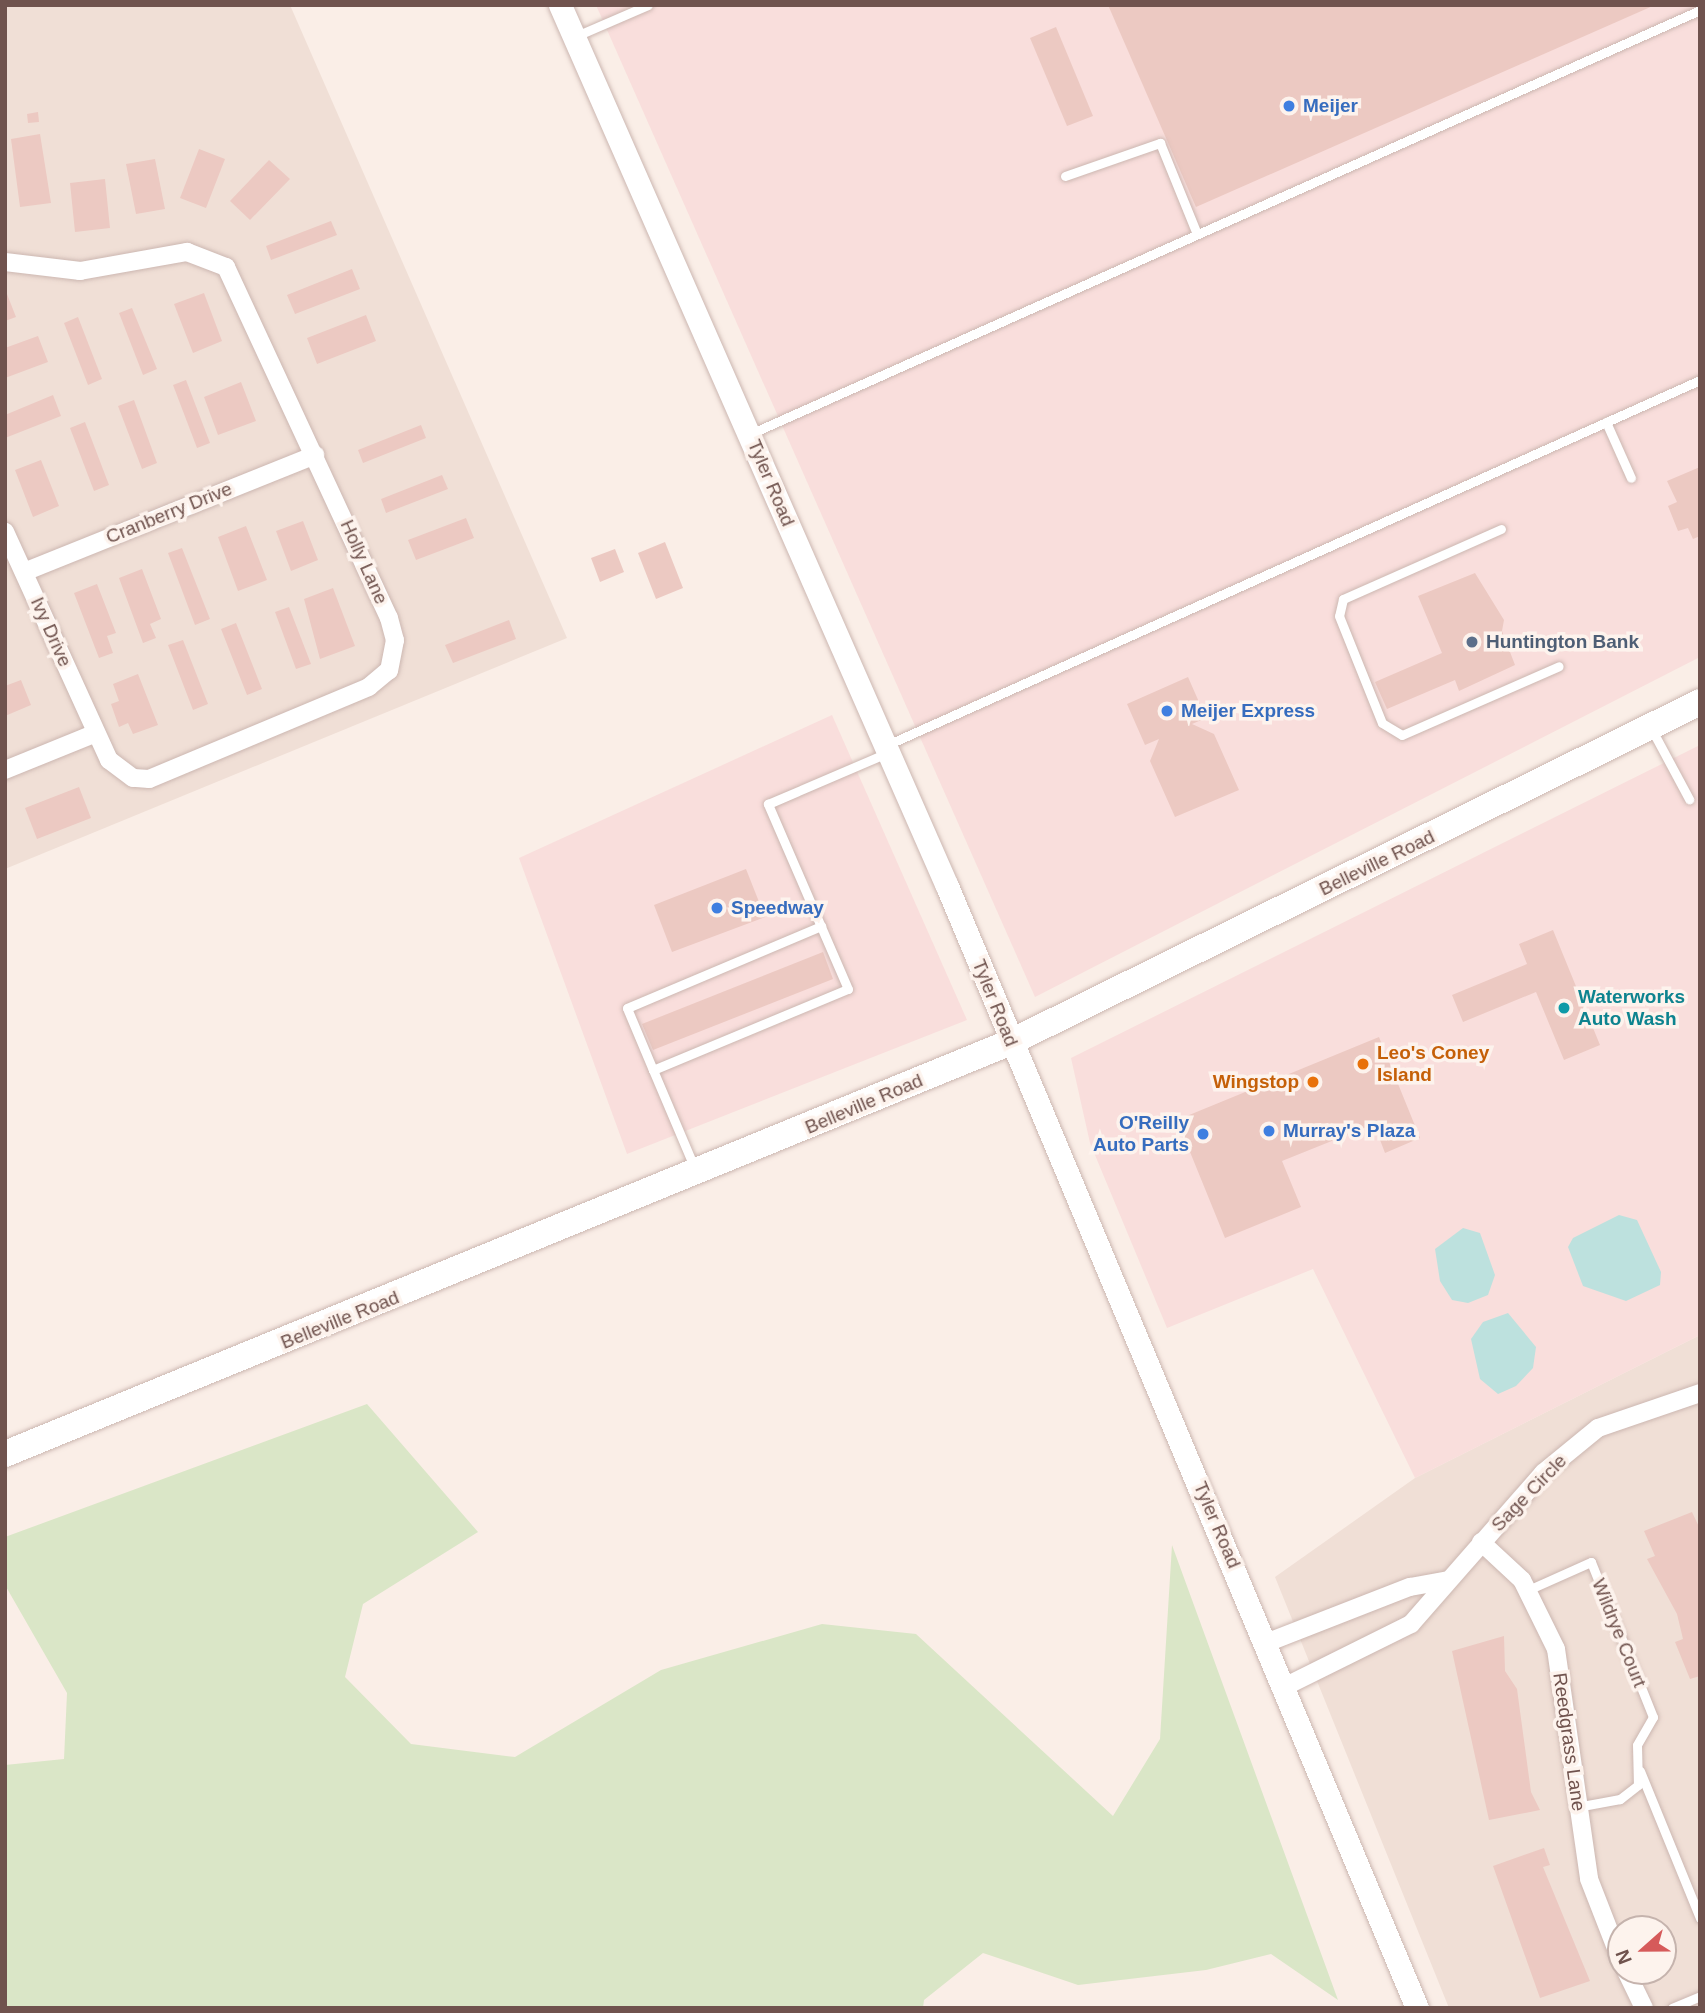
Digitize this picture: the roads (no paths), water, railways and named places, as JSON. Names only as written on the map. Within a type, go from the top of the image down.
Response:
[{"type":"main road","name":"Belleville Road","points":[[5,1454],[697,1174],[1011,1042],[1700,702]]},
{"type":"street","name":"Tyler Road","points":[[560,5],[887,749],[1266,1643],[1416,2008]]},
{"type":"street","name":"Holly Lane","points":[[5,262],[80,271],[187,252],[215,258],[235,279],[389,618],[395,640],[389,670],[369,687],[149,779],[116,770],[96,733]]},
{"type":"street","name":"Cranberry Drive","points":[[24,572],[315,455]]},
{"type":"street","name":"Ivy Drive","points":[[5,531],[96,733]]},
{"type":"street","points":[[5,770],[96,733]]},
{"type":"street","name":"Sage Circle","points":[[1284,1687],[1411,1624],[1543,1473],[1598,1428],[1700,1393]]},
{"type":"street","name":"Reedgrass Lane","points":[[1482,1542],[1528,1590],[1556,1648],[1589,1880],[1607,1926]]},
{"type":"street","points":[[1266,1643],[1410,1587],[1448,1580]]},
{"type":"street","points":[[1633,1985],[1644,2008]]},
{"type":"lane","points":[[574,36],[648,5]]},
{"type":"lane","points":[[750,434],[1700,10]]},
{"type":"lane","points":[[1065,176],[1160,142],[1197,234]]},
{"type":"lane","points":[[653,1070],[848,989],[768,804],[1700,380]]},
{"type":"lane","points":[[1606,422],[1631,478]]},
{"type":"lane","points":[[1500,529],[1354,589],[1343,600],[1339,616],[1382,723],[1402,735],[1559,666]]},
{"type":"lane","points":[[1650,727],[1689,799]]},
{"type":"lane","points":[[697,1174],[627,1008],[821,926]]},
{"type":"lane","name":"Wildrye Court","points":[[1528,1590],[1591,1562],[1653,1717],[1637,1745],[1638,1766],[1632,1791],[1577,1807]]},
{"type":"lane","points":[[1638,1766],[1700,1917]]},
{"type":"lane","points":[[1672,2008],[1700,1996]]},
{"type":"water","points":[[1619,1215],[1637,1220],[1661,1272],[1660,1285],[1626,1301],[1583,1286],[1568,1247],[1573,1238]]},
{"type":"water","points":[[1463,1228],[1480,1233],[1495,1275],[1488,1295],[1468,1303],[1452,1300],[1440,1281],[1435,1249]]},
{"type":"water","points":[[1508,1313],[1536,1347],[1533,1368],[1516,1386],[1498,1394],[1480,1379],[1471,1339],[1483,1322]]},
{"type":"place","name":"Meijer","points":[[1289,106]]},
{"type":"place","name":"Huntington Bank","points":[[1472,642]]},
{"type":"place","name":"Meijer Express","points":[[1167,711]]},
{"type":"place","name":"Speedway","points":[[717,908]]},
{"type":"place","name":"Waterworks Auto Wash","points":[[1564,1008]]},
{"type":"place","name":"Leo's Coney Island","points":[[1363,1064]]},
{"type":"place","name":"Wingstop","points":[[1313,1082]]},
{"type":"place","name":"Murray's Plaza","points":[[1269,1131]]},
{"type":"place","name":"O'Reilly Auto Parts","points":[[1203,1134]]}]
